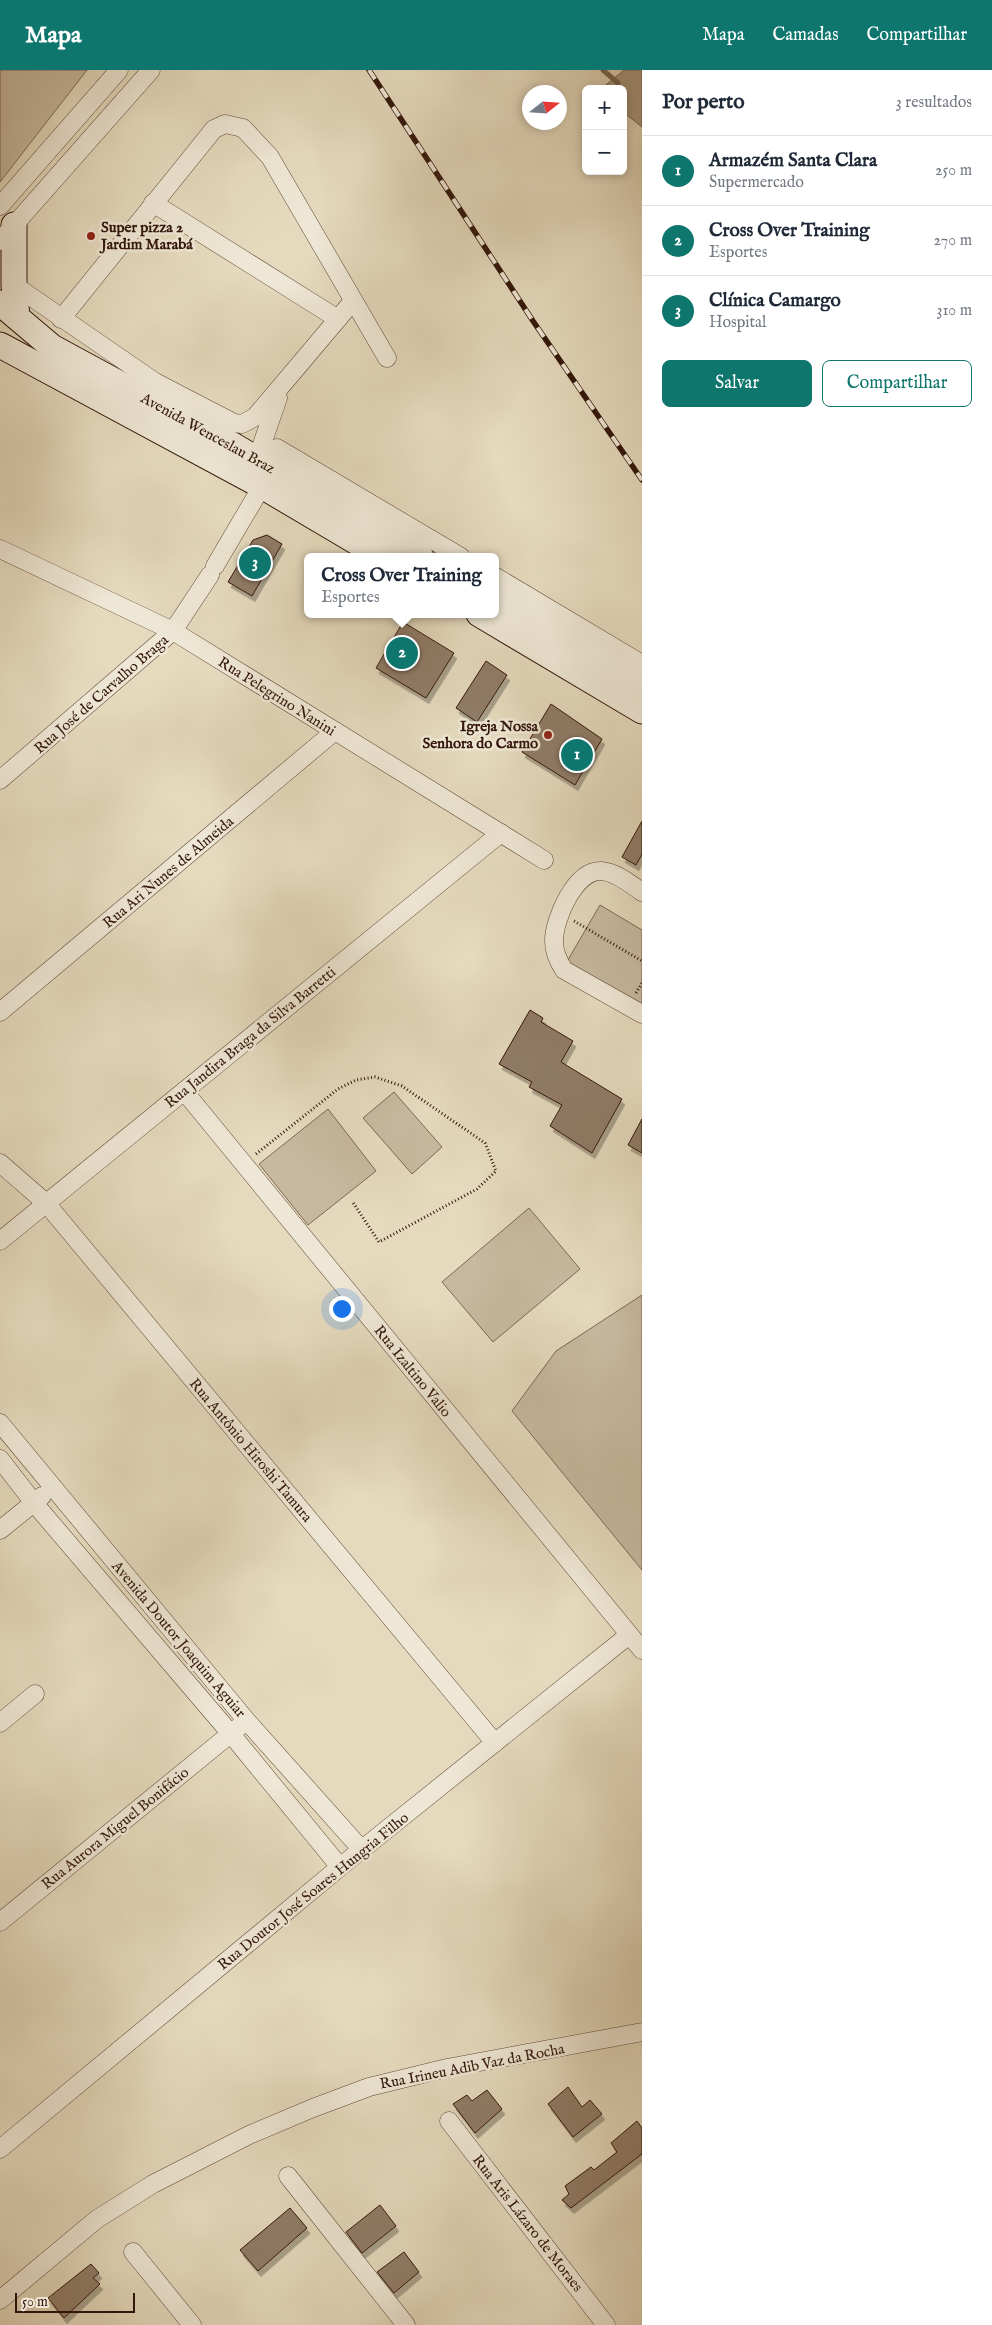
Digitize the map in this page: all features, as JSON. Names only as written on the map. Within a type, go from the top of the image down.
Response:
[{"type":"street","points":[[119,70],[5,224],[10,302],[61,319],[224,429],[242,424],[255,417],[353,301]]},
{"type":"street","points":[[5,224],[151,70]]},
{"type":"street","points":[[61,319],[214,129],[225,124],[243,128],[270,157],[387,358]]},
{"type":"street","points":[[153,203],[338,319]]},
{"type":"street","name":"Avenida Wenceslau Braz","points":[[10,302],[52,347],[224,429],[267,466],[377,553]]},
{"type":"street","name":"Avenida Wenceslau Braz","points":[[0,345],[267,466],[414,553]]},
{"type":"street","name":"Rua José de Carvalho Braga","points":[[0,780],[173,632],[213,571],[267,466],[274,408],[284,384]]},
{"type":"street","points":[[267,466],[452,553]]},
{"type":"street","name":"Rua Pelegrino Nanini","points":[[0,549],[173,632],[544,860]]},
{"type":"street","points":[[499,579],[642,664]]},
{"type":"street","points":[[499,603],[642,687]]},
{"type":"street","points":[[486,618],[642,711]]},
{"type":"street","name":"Rua Ari Nunes de Almeida","points":[[0,1012],[335,731]]},
{"type":"street","name":"Rua Jandira Braga da Silva Barretti","points":[[0,1240],[501,833]]},
{"type":"street","points":[[642,892],[610,872],[599,871],[588,875],[577,885],[566,901],[554,940],[559,962],[564,970],[642,1014]]},
{"type":"street","name":"Rua Izaltino Valio","points":[[184,1091],[642,1650]]},
{"type":"street","name":"Rua Antônio Hiroshi Tamura","points":[[0,1164],[46,1203],[495,1743]]},
{"type":"street","name":"Avenida Doutor Joaquim Aguiar","points":[[0,1423],[246,1720],[362,1850]]},
{"type":"street","name":"Avenida Doutor Joaquim Aguiar","points":[[0,1459],[34,1503],[231,1734],[340,1867]]},
{"type":"street","points":[[0,1530],[53,1487]]},
{"type":"street","name":"Rua Doutor José Soares Hungria Filho","points":[[0,2149],[340,1867],[629,1635]]},
{"type":"street","points":[[0,1723],[35,1694]]},
{"type":"street","name":"Rua Aurora Miguel Bonifácio","points":[[0,1922],[246,1720]]},
{"type":"street","name":"Rua Irineu Adib Vaz da Rocha","points":[[0,2300],[97,2219],[153,2184],[249,2136],[313,2108],[369,2087],[447,2068],[642,2032]]},
{"type":"street","name":"Rua Aris Lázaro de Moraes","points":[[449,2121],[606,2325]]},
{"type":"street","points":[[288,2176],[406,2325]]},
{"type":"street","points":[[133,2252],[192,2325]]},
{"type":"path","points":[[561,914],[642,961]]},
{"type":"path","points":[[244,1164],[338,1089],[356,1080],[375,1077],[402,1086],[485,1143],[496,1172],[477,1189],[380,1242],[352,1201]]},
{"type":"shaded area","points":[[0,70],[87,70],[0,182]]},
{"type":"shaded area","points":[[624,70],[642,70],[642,127],[627,115],[627,85],[606,85]]},
{"type":"shaded area","points":[[600,905],[642,930],[642,1010],[565,965]]},
{"type":"shaded area","points":[[394,1092],[442,1147],[412,1174],[363,1118]]},
{"type":"shaded area","points":[[328,1109],[376,1171],[308,1225],[259,1164]]},
{"type":"shaded area","points":[[529,1208],[580,1269],[493,1342],[442,1282]]},
{"type":"shaded area","points":[[642,1295],[642,1570],[512,1411],[556,1351]]},
{"type":"building","points":[[267,535],[282,544],[252,596],[228,582],[253,540]]},
{"type":"building","points":[[403,622],[454,653],[426,698],[376,668]]},
{"type":"building","points":[[486,661],[507,675],[477,722],[456,708]]},
{"type":"building","points":[[551,704],[602,739],[575,785],[522,752]]},
{"type":"building","points":[[642,821],[642,854],[636,865],[622,857]]},
{"type":"building","points":[[530,1010],[543,1018],[541,1022],[573,1041],[561,1062],[622,1099],[592,1153],[550,1126],[562,1105],[529,1087],[532,1082],[499,1064]]},
{"type":"building","points":[[642,1119],[642,1153],[628,1145]]},
{"type":"building","points":[[568,2087],[582,2107],[590,2100],[602,2114],[573,2137],[548,2104]]},
{"type":"building","points":[[487,2090],[502,2109],[475,2133],[453,2104],[467,2095],[472,2101]]},
{"type":"building","points":[[637,2121],[642,2128],[642,2154],[571,2208],[562,2200],[569,2194],[565,2186],[591,2167],[594,2170],[617,2152],[611,2143]]},
{"type":"building","points":[[380,2205],[396,2226],[362,2253],[346,2232]]},
{"type":"building","points":[[290,2208],[307,2228],[258,2271],[240,2250]]},
{"type":"building","points":[[404,2252],[419,2272],[394,2293],[377,2272]]},
{"type":"building","points":[[91,2264],[99,2273],[93,2278],[100,2284],[64,2318],[48,2298]]},
{"type":"waterway","points":[[603,70],[618,83]]},
{"type":"railway","points":[[369,70],[533,321],[642,480]]},
{"type":"place","name":"Super pizza 2 Jardim Marabá","points":[[91,236]]},
{"type":"place","name":"Clínica Camargo","points":[[255,563]]},
{"type":"place","name":"Cross Over Training","points":[[402,653]]},
{"type":"place","name":"Igreja Nossa Senhora do Carmo","points":[[548,735]]},
{"type":"place","name":"Armazém Santa Clara","points":[[577,755]]}]
